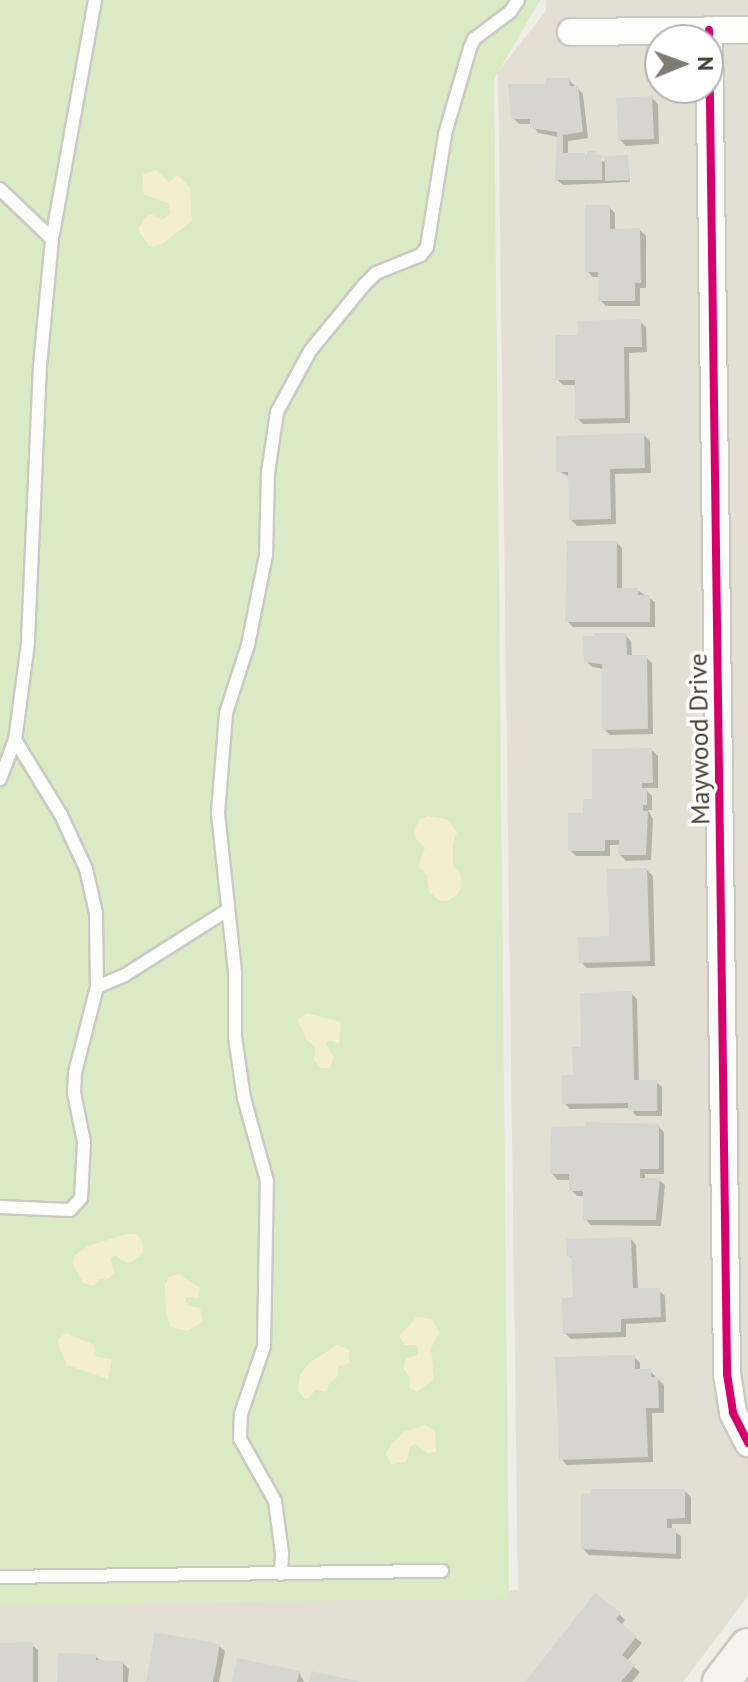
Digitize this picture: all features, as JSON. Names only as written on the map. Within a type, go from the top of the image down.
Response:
[{"type":"main road","points":[[721,1682],[748,1647]]},
{"type":"street","points":[[724,30],[748,30]]},
{"type":"street","points":[[571,32],[644,31]]},
{"type":"street","name":"Maywood Drive","points":[[710,104],[727,1374],[733,1413],[748,1443]]},
{"type":"lane","points":[[0,779],[15,740],[28,643],[41,353],[52,239],[95,0]]},
{"type":"lane","points":[[281,1574],[282,1553],[275,1501],[240,1439],[241,1414],[264,1346],[267,1181],[242,1086],[235,1037],[235,972],[226,911],[218,813],[226,713],[248,645],[266,555],[268,473],[277,412],[310,351],[370,278],[416,258],[427,247],[445,134],[470,48],[474,39],[510,12],[518,0]]},
{"type":"lane","points":[[0,189],[52,239]]},
{"type":"lane","points":[[0,1207],[70,1210],[81,1198],[84,1142],[74,1093],[75,1073],[97,987],[96,913],[86,869],[61,815],[15,740]]},
{"type":"lane","points":[[97,987],[125,975],[226,911]]},
{"type":"lane","points":[[0,1577],[442,1571]]},
{"type":"shaded area","points":[[546,0],[748,0],[748,1596],[683,1682],[0,1682],[0,1601],[518,1590],[498,72],[546,11]]},
{"type":"green space","points":[[0,0],[540,0],[494,79],[509,1599],[0,1605]]},
{"type":"sand","points":[[156,170],[169,182],[178,175],[190,188],[192,221],[162,244],[150,247],[138,230],[145,217],[151,214],[162,220],[170,214],[168,203],[145,195],[142,190],[143,174]]},
{"type":"sand","points":[[428,816],[447,819],[457,832],[453,844],[453,866],[460,874],[462,885],[458,894],[447,901],[439,900],[429,892],[427,875],[418,866],[425,848],[416,839],[414,830],[420,819]]},
{"type":"sand","points":[[307,1013],[341,1022],[339,1044],[330,1040],[326,1043],[334,1058],[330,1068],[320,1068],[314,1061],[315,1047],[307,1040],[297,1020]]},
{"type":"sand","points":[[136,1234],[141,1239],[143,1251],[140,1257],[128,1263],[114,1255],[111,1260],[115,1274],[106,1280],[100,1279],[94,1286],[83,1283],[73,1263],[74,1256],[88,1246]]},
{"type":"sand","points":[[178,1274],[200,1288],[199,1298],[187,1297],[185,1300],[189,1306],[200,1308],[203,1322],[187,1331],[171,1327],[166,1314],[165,1284],[169,1277]]},
{"type":"sand","points":[[417,1317],[432,1319],[439,1333],[431,1348],[434,1379],[417,1392],[409,1387],[410,1378],[403,1367],[407,1358],[417,1355],[419,1350],[416,1345],[405,1345],[399,1336]]},
{"type":"sand","points":[[66,1333],[94,1345],[96,1357],[112,1359],[108,1379],[67,1365],[58,1344],[59,1338]]},
{"type":"sand","points":[[337,1345],[349,1350],[350,1363],[339,1366],[338,1376],[329,1383],[327,1392],[315,1390],[309,1398],[304,1398],[298,1390],[300,1375],[309,1363]]},
{"type":"sand","points":[[425,1425],[435,1432],[436,1452],[427,1453],[415,1444],[410,1447],[407,1461],[391,1465],[386,1454],[391,1444],[404,1432]]},
{"type":"building","points":[[546,78],[569,78],[570,86],[578,86],[583,132],[563,135],[563,153],[584,153],[587,158],[587,151],[597,151],[596,155],[602,155],[602,180],[555,180],[557,132],[530,128],[530,119],[511,119],[508,84],[546,84]]},
{"type":"building","points":[[644,96],[644,104],[652,104],[654,139],[618,140],[616,98]]},
{"type":"building","points":[[628,155],[629,180],[605,181],[605,156]]},
{"type":"building","points":[[585,205],[610,205],[610,229],[640,228],[641,283],[635,283],[635,301],[598,301],[598,272],[585,272]]},
{"type":"building","points":[[641,319],[642,347],[624,347],[625,418],[575,419],[575,380],[555,380],[555,335],[578,335],[578,321]]},
{"type":"building","points":[[644,433],[645,468],[610,469],[611,519],[569,520],[568,472],[556,472],[556,436]]},
{"type":"building","points":[[567,541],[617,541],[617,588],[638,588],[638,595],[650,595],[650,622],[565,622]]},
{"type":"building","points":[[594,633],[626,633],[627,655],[647,655],[648,729],[602,730],[602,664],[584,662],[583,636],[594,636]]},
{"type":"building","points":[[652,748],[653,783],[642,783],[642,788],[647,788],[647,805],[643,805],[643,811],[648,811],[646,855],[618,855],[619,840],[605,840],[605,851],[568,851],[568,813],[583,813],[583,799],[592,799],[592,749]]},
{"type":"building","points":[[647,868],[650,961],[579,963],[578,937],[609,936],[607,869]]},
{"type":"building","points":[[632,991],[634,1080],[657,1080],[657,1111],[628,1111],[628,1103],[562,1104],[562,1075],[573,1075],[572,1047],[581,1047],[580,993]]},
{"type":"building","points":[[586,1122],[659,1124],[659,1169],[640,1169],[640,1178],[660,1178],[656,1220],[583,1220],[583,1191],[569,1191],[569,1174],[550,1174],[551,1127],[586,1126]]},
{"type":"building","points":[[631,1237],[633,1288],[660,1288],[661,1317],[621,1319],[621,1332],[563,1334],[562,1298],[573,1297],[571,1256],[567,1256],[566,1239]]},
{"type":"building","points":[[635,1355],[635,1369],[651,1369],[651,1377],[658,1377],[659,1408],[646,1408],[648,1457],[559,1460],[555,1357]]},
{"type":"building","points":[[591,1489],[685,1489],[685,1518],[667,1519],[667,1528],[676,1528],[676,1554],[581,1549],[581,1494],[591,1493]]},
{"type":"building","points":[[595,1593],[621,1613],[616,1619],[637,1636],[622,1655],[635,1665],[621,1682],[525,1682]]},
{"type":"building","points":[[155,1632],[220,1644],[213,1682],[146,1682]]},
{"type":"building","points":[[33,1642],[33,1682],[0,1682],[0,1643]]},
{"type":"building","points":[[58,1653],[96,1654],[96,1660],[123,1661],[123,1682],[57,1682]]},
{"type":"building","points":[[237,1658],[300,1671],[297,1682],[232,1682]]},
{"type":"building","points":[[311,1671],[358,1681],[309,1682]]},
{"type":"cycle path","points":[[710,104],[727,1374],[733,1413],[748,1443]]}]
